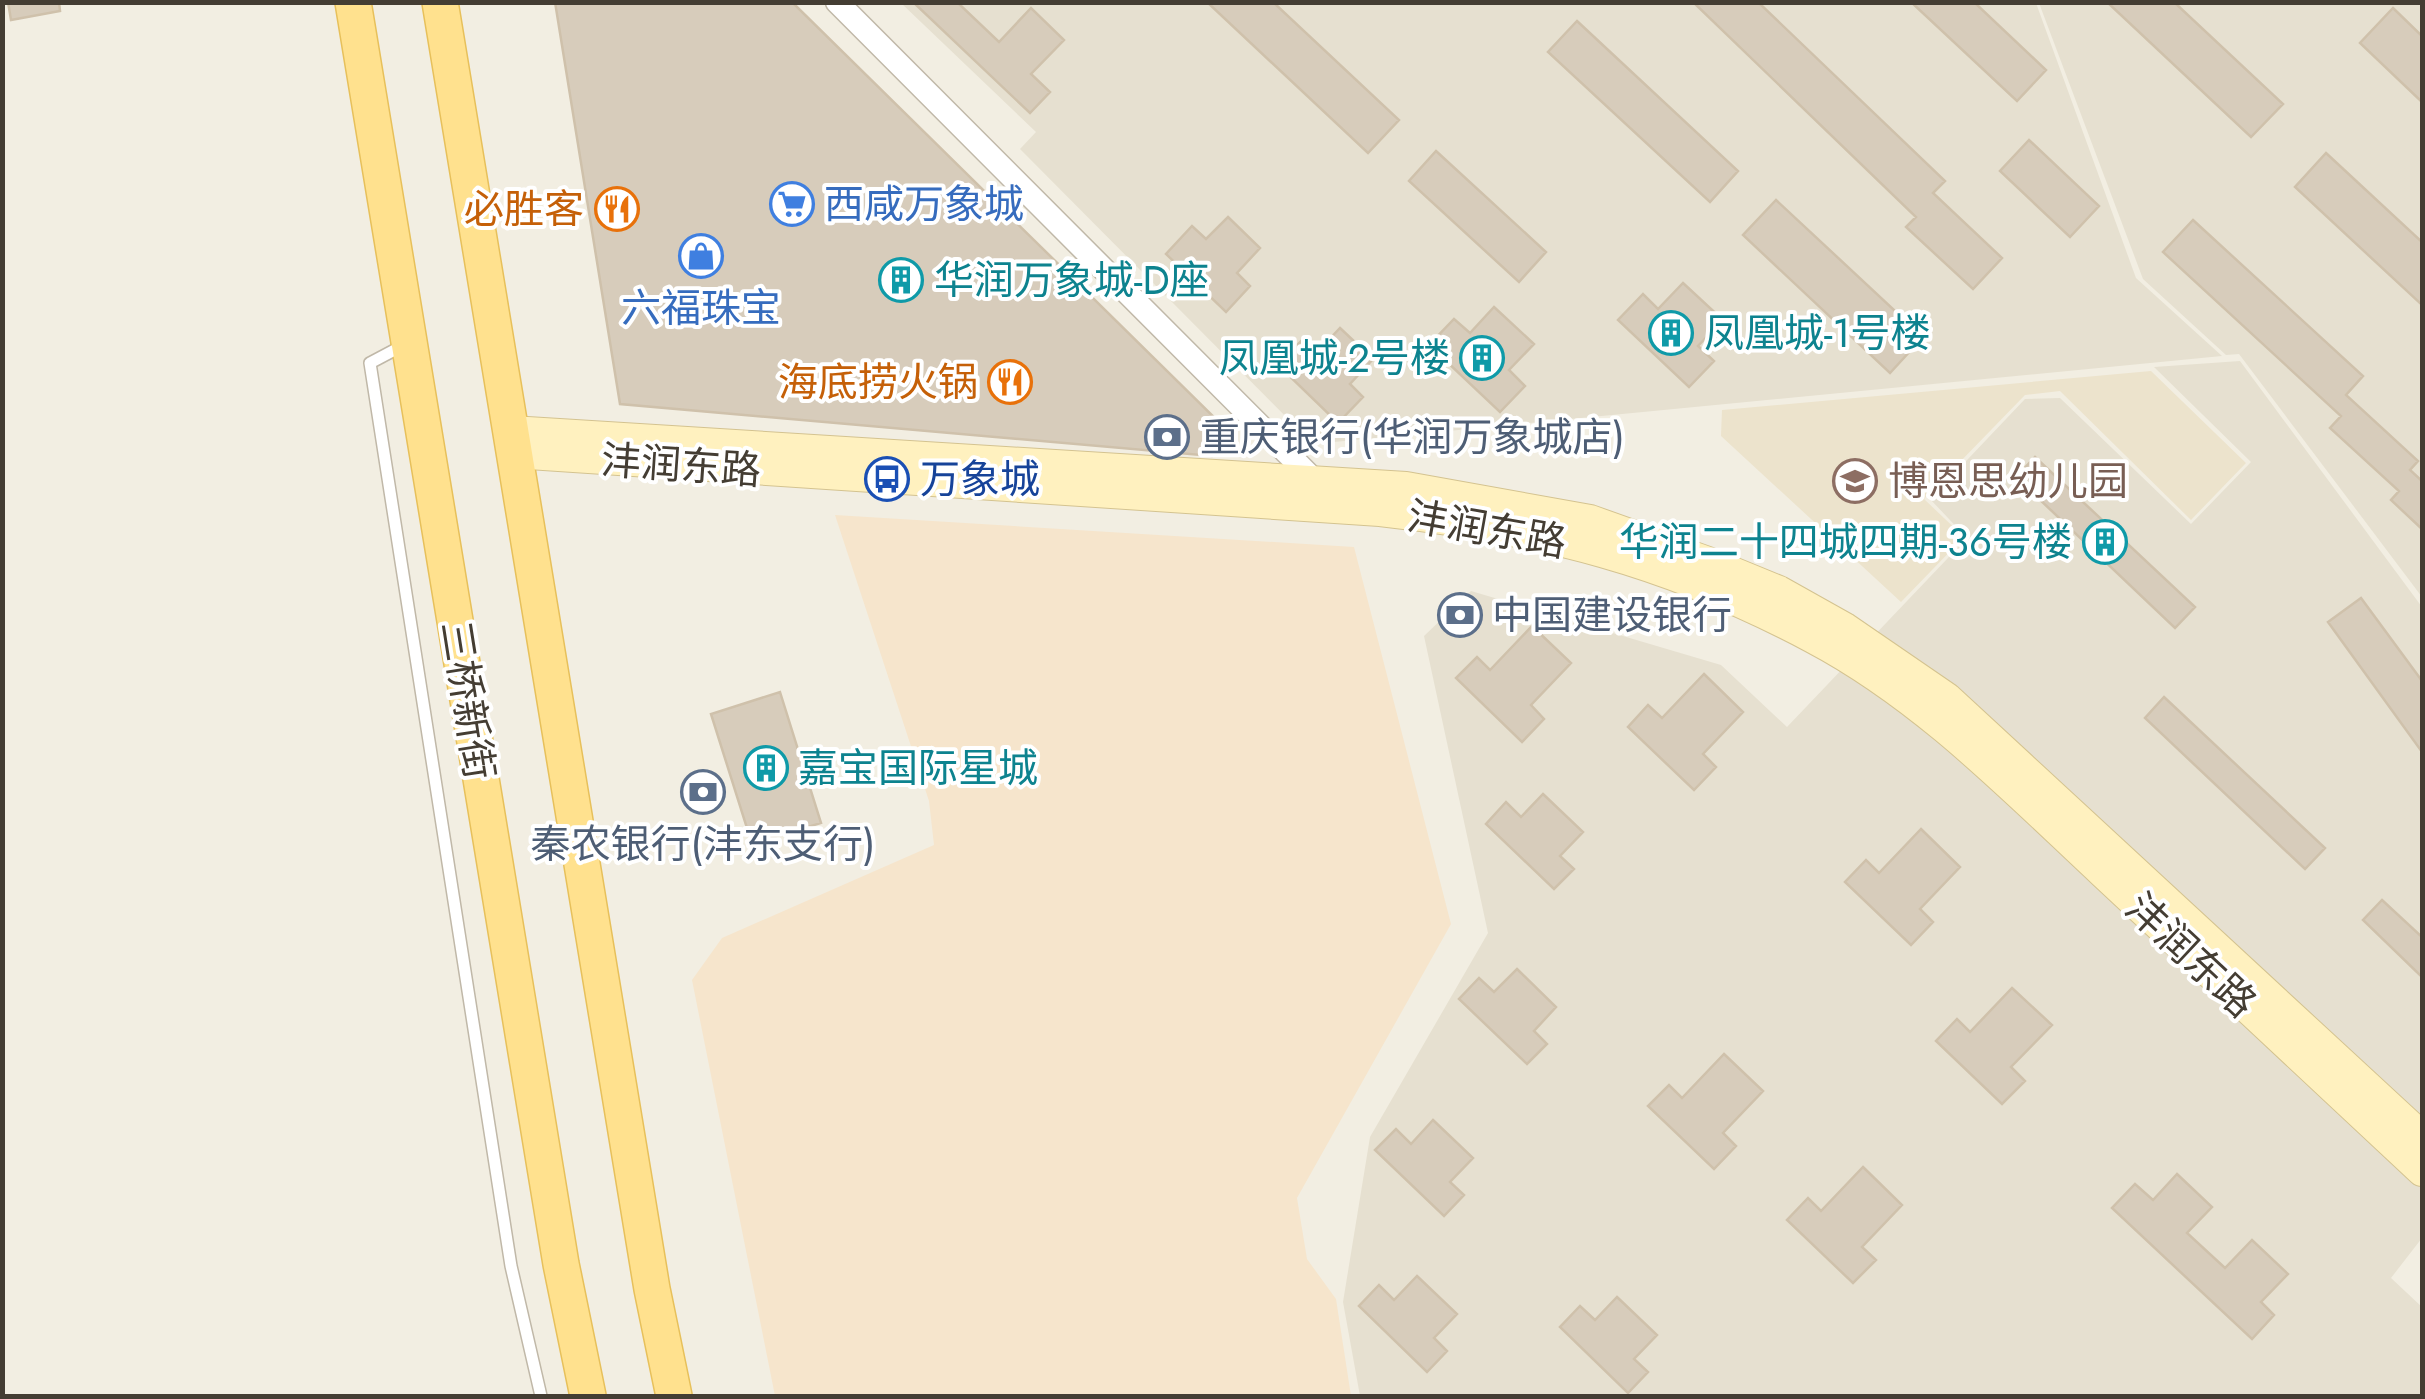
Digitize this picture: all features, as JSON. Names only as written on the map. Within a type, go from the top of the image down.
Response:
[{"type":"main road","name":"三桥新街","points":[[353,2],[561,1264],[588,1396]]},
{"type":"main road","points":[[440,2],[652,1289],[674,1396]]},
{"type":"street","points":[[836,2],[1315,482]]},
{"type":"street","name":"沣润东路","points":[[512,442],[1315,482],[1424,490],[1590,520],[1779,591],[1845,628],[1947,698],[2422,1138]]},
{"type":"street","name":"沣润东路","points":[[512,442],[1380,511],[1492,524],[1617,554],[1689,580],[1816,639],[1918,704],[2422,1171]]},
{"type":"lane","points":[[409,342],[370,362],[511,1266],[541,1396]]},
{"type":"shaded area","points":[[901,3],[2036,3],[2136,278],[2222,356],[1313,444],[1020,149],[1036,132]]},
{"type":"shaded area","points":[[2039,3],[2422,3],[2422,597],[2239,354],[2226,355],[2143,279]]},
{"type":"shaded area","points":[[2240,361],[2422,607],[2422,1238],[2391,1278],[2422,1307],[2422,1396],[1360,1396],[1343,1302],[1370,1137],[1488,933],[1424,636],[1471,591],[1721,665],[1787,727],[1967,538],[1930,499],[2025,399],[2060,398],[2191,524],[2251,462],[2154,367]]},
{"type":"shaded area","name":"博恩思幼儿园","points":[[2151,371],[2246,463],[2191,520],[2060,391],[2025,395],[1924,499],[1964,537],[1901,602],[1721,436],[1722,410]]},
{"type":"shaded area","points":[[835,515],[1354,547],[1451,924],[1297,1198],[1307,1259],[1336,1299],[1351,1396],[775,1396],[692,980],[722,938],[934,845],[929,801]]},
{"type":"building","points":[[8,2],[59,2],[60,11],[11,20]]},
{"type":"building","name":"西咸万象城","points":[[555,2],[792,2],[1226,429],[1212,456],[620,404]]},
{"type":"building","points":[[913,2],[957,2],[999,42],[1031,8],[1064,40],[1031,74],[1050,92],[1030,113]]},
{"type":"building","points":[[1207,2],[1273,2],[1399,120],[1368,153]]},
{"type":"building","points":[[1693,2],[1758,2],[1945,181],[1933,193],[2002,258],[1973,289],[1906,227],[1916,217]]},
{"type":"building","points":[[1911,2],[1974,2],[2046,70],[2017,101]]},
{"type":"building","points":[[2107,2],[2174,2],[2283,104],[2251,137]]},
{"type":"building","points":[[2393,8],[2422,36],[2422,102],[2360,43]]},
{"type":"building","points":[[1577,21],[1738,171],[1710,202],[1548,52]]},
{"type":"building","points":[[2029,140],[2099,206],[2070,237],[2000,171]]},
{"type":"building","points":[[1436,151],[1546,252],[1519,282],[1409,181]]},
{"type":"building","points":[[2326,153],[2422,242],[2422,305],[2295,187]]},
{"type":"building","points":[[1776,200],[1923,337],[1890,373],[1743,235]]},
{"type":"building","points":[[1228,217],[1260,248],[1237,273],[1250,286],[1226,312],[1166,254],[1192,226],[1206,239]]},
{"type":"building","points":[[2193,220],[2363,376],[2346,395],[2418,461],[2410,470],[2422,481],[2422,529],[2391,500],[2399,491],[2330,428],[2341,416],[2163,252]]},
{"type":"building","name":"凤凰城-1号楼","points":[[1683,283],[1723,320],[1698,346],[1714,361],[1689,387],[1618,320],[1643,294],[1658,309]]},
{"type":"building","name":"凤凰城-2号楼","points":[[1494,307],[1534,344],[1509,370],[1525,386],[1500,412],[1429,345],[1454,319],[1470,333]]},
{"type":"building","points":[[1340,328],[1373,359],[1350,384],[1363,397],[1338,423],[1278,365],[1305,337],[1319,350]]},
{"type":"building","name":"华润二十四城四期-36号楼","points":[[2035,457],[2195,607],[2175,628],[2016,477]]},
{"type":"building","points":[[2361,598],[2422,681],[2422,752],[2328,622]]},
{"type":"building","points":[[1532,626],[1571,663],[1531,705],[1544,719],[1522,742],[1456,678],[1477,657],[1490,670]]},
{"type":"building","points":[[1704,674],[1743,712],[1703,754],[1716,767],[1694,790],[1628,727],[1648,705],[1662,718]]},
{"type":"building","name":"嘉宝国际星城","points":[[780,692],[821,823],[752,844],[711,714]]},
{"type":"building","points":[[2164,697],[2325,848],[2305,869],[2145,718]]},
{"type":"building","points":[[1543,794],[1583,832],[1560,856],[1574,869],[1554,889],[1486,824],[1506,802],[1521,817]]},
{"type":"building","points":[[1921,829],[1960,867],[1920,909],[1933,922],[1911,945],[1845,882],[1866,860],[1879,873]]},
{"type":"building","points":[[2382,900],[2422,937],[2422,977],[2363,920]]},
{"type":"building","points":[[1517,969],[1556,1007],[1534,1031],[1547,1044],[1527,1064],[1459,999],[1479,978],[1494,992]]},
{"type":"building","points":[[2012,988],[2052,1025],[2011,1067],[2025,1081],[2002,1104],[1936,1041],[1957,1019],[1970,1032]]},
{"type":"building","points":[[1724,1054],[1763,1091],[1723,1133],[1736,1146],[1714,1169],[1648,1106],[1669,1085],[1682,1098]]},
{"type":"building","points":[[1433,1120],[1473,1158],[1450,1182],[1464,1195],[1444,1216],[1375,1150],[1396,1129],[1411,1144]]},
{"type":"building","points":[[1863,1167],[1902,1205],[1862,1247],[1876,1260],[1853,1283],[1787,1220],[1808,1198],[1821,1211]]},
{"type":"building","points":[[2177,1174],[2212,1207],[2187,1233],[2225,1268],[2252,1240],[2288,1274],[2261,1302],[2274,1315],[2252,1339],[2112,1208],[2135,1184],[2153,1200]]},
{"type":"building","points":[[1417,1276],[1457,1314],[1434,1338],[1447,1351],[1427,1372],[1359,1306],[1379,1285],[1394,1300]]},
{"type":"building","points":[[1617,1297],[1657,1335],[1634,1359],[1648,1372],[1628,1393],[1560,1327],[1580,1306],[1595,1320]]},
{"type":"place","name":"西咸万象城","points":[[792,204]]},
{"type":"place","name":"必胜客","points":[[617,209]]},
{"type":"place","name":"六福珠宝","points":[[701,256]]},
{"type":"place","name":"华润万象城-D座","points":[[901,280]]},
{"type":"place","name":"凤凰城-1号楼","points":[[1671,333]]},
{"type":"place","name":"凤凰城-2号楼","points":[[1482,358]]},
{"type":"place","name":"海底捞火锅","points":[[1010,382]]},
{"type":"place","name":"重庆银行(华润万象城店)","points":[[1167,437]]},
{"type":"place","name":"万象城","points":[[887,479]]},
{"type":"place","name":"博恩思幼儿园","points":[[1855,481]]},
{"type":"place","name":"华润二十四城四期-36号楼","points":[[2105,542]]},
{"type":"place","name":"中国建设银行","points":[[1460,615]]},
{"type":"place","name":"嘉宝国际星城","points":[[766,768]]},
{"type":"place","name":"秦农银行(沣东支行)","points":[[703,792]]}]
